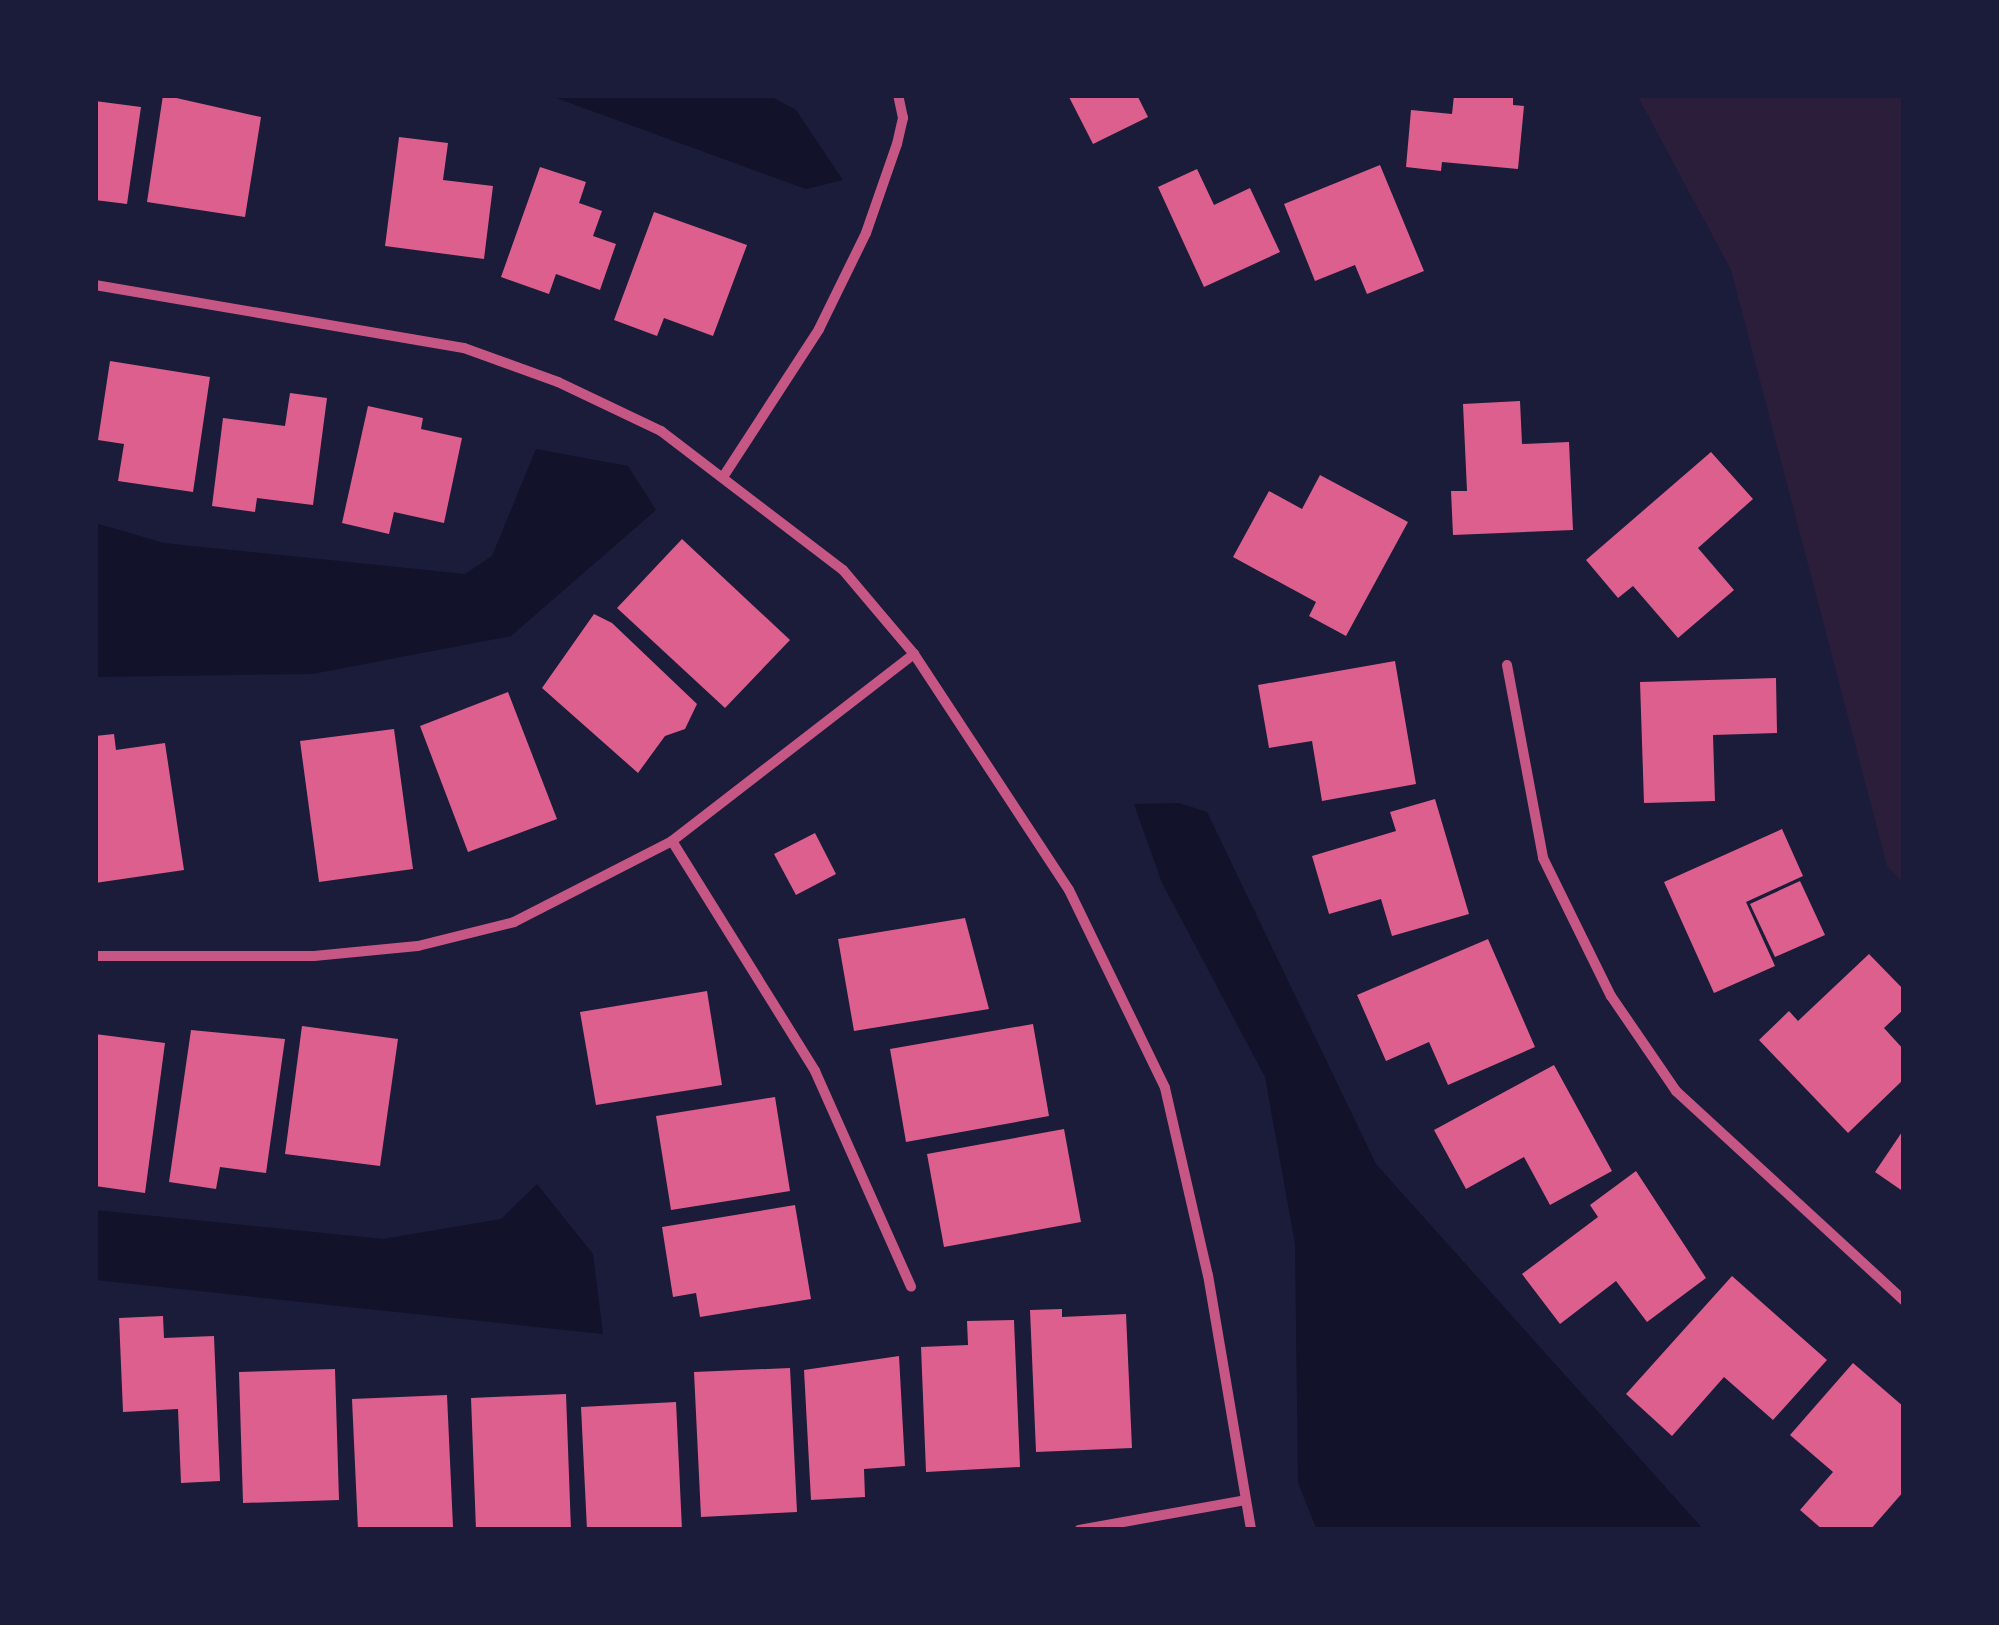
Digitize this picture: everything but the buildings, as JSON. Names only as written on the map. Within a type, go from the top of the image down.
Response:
[{"type":"street","points":[[725,474],[819,328],[866,233],[898,144],[903,118],[898,95]]},
{"type":"street","points":[[95,286],[464,348],[614,405],[725,474],[843,570],[914,654],[1070,890],[1165,1088],[1208,1275],[1251,1530]]},
{"type":"street","points":[[95,956],[314,956],[418,946],[514,922],[672,841],[914,654]]},
{"type":"street","points":[[1507,665],[1542,858],[1611,996],[1676,1091],[1904,1301]]},
{"type":"street","points":[[672,841],[815,1071],[911,1287]]},
{"type":"street","points":[[1080,1530],[1245,1500]]},
{"type":"shaded area","points":[[548,95],[768,95],[796,110],[843,180],[806,189]]},
{"type":"shaded area","points":[[1637,95],[1904,95],[1904,884],[1887,866],[1731,270]]},
{"type":"shaded area","points":[[536,449],[628,466],[656,510],[511,636],[312,674],[95,677],[95,523],[164,543],[465,574],[492,556]]},
{"type":"shaded area","points":[[1179,803],[1207,812],[1376,1164],[1704,1530],[1317,1530],[1298,1483],[1295,1244],[1265,1077],[1162,883],[1134,804]]},
{"type":"shaded area","points":[[537,1184],[593,1254],[603,1334],[95,1280],[95,1210],[383,1239],[501,1219]]}]
